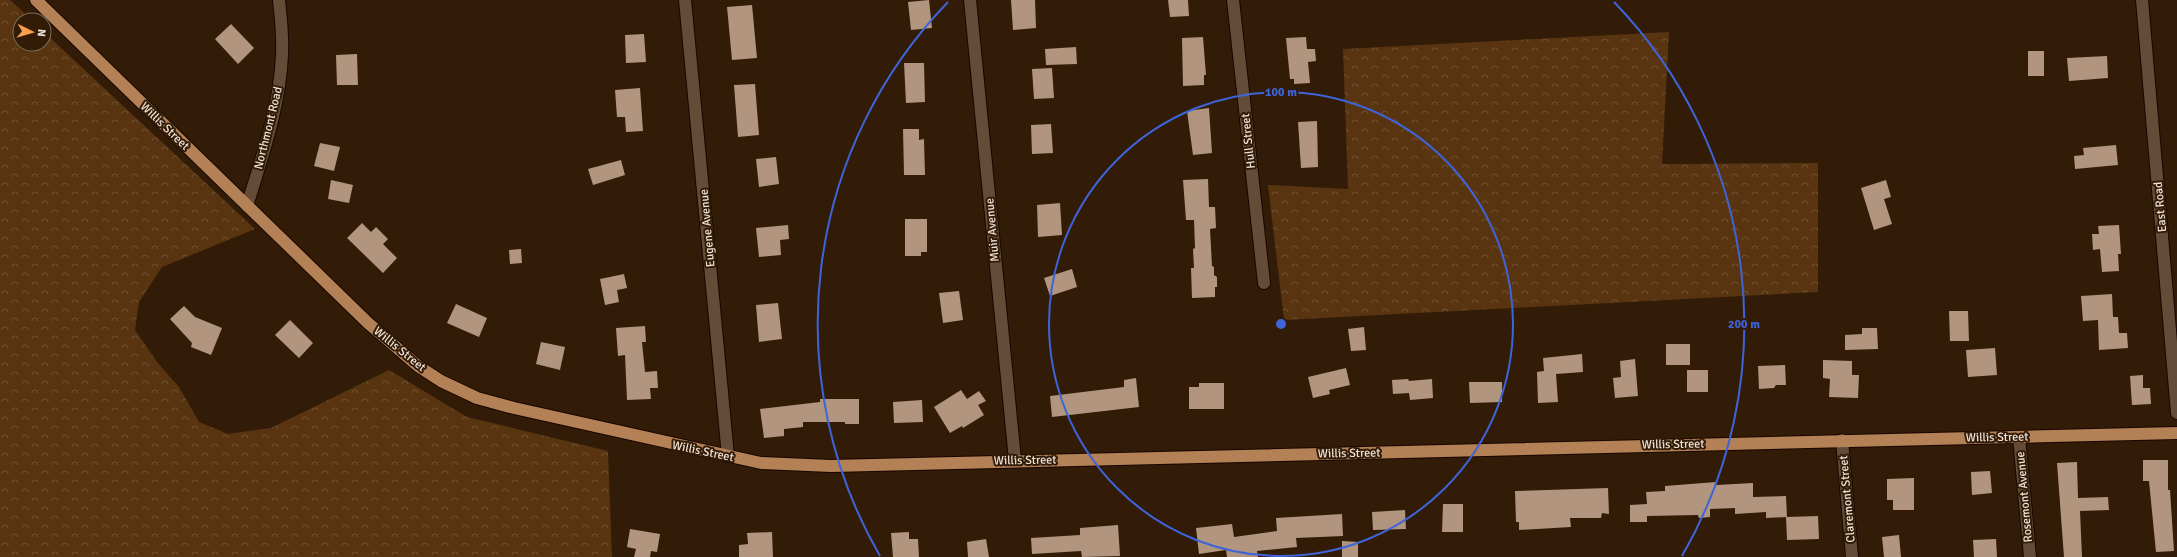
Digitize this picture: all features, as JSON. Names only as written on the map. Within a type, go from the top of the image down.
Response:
[{"type":"main road","name":"Willis Street","points":[[36,0],[401,354],[441,381],[477,398],[514,408],[761,463],[800,465],[2177,433]]},
{"type":"street","name":"Northmont Road","points":[[248,206],[273,119],[279,85],[282,54],[279,0]]},
{"type":"street","name":"Eugene Avenue","points":[[686,0],[728,456]]},
{"type":"street","name":"Muir Avenue","points":[[970,0],[1014,460]]},
{"type":"street","name":"Hull Street","points":[[1233,0],[1264,283]]},
{"type":"street","name":"East Road","points":[[2142,0],[2177,413]]},
{"type":"street","name":"Rosemont Avenue","points":[[2019,437],[2030,557]]},
{"type":"street","name":"Claremont Street","points":[[1842,440],[1852,557]]},
{"type":"green space","points":[[0,0],[10,0],[23,12],[12,12],[12,52],[52,52],[52,39],[255,229],[162,267],[139,302],[135,330],[157,362],[179,387],[199,422],[228,434],[271,428],[389,370],[467,417],[608,451],[612,557],[0,557]]},
{"type":"green space","points":[[1669,32],[1662,164],[1818,163],[1818,292],[1284,320],[1268,185],[1348,189],[1343,49]]},
{"type":"building","points":[[929,0],[932,28],[911,30],[908,2]]},
{"type":"building","points":[[1011,0],[1035,0],[1036,28],[1013,30]]},
{"type":"building","points":[[1168,0],[1188,0],[1189,16],[1170,17]]},
{"type":"building","points":[[752,5],[757,58],[732,60],[727,7]]},
{"type":"building","points":[[231,24],[254,48],[238,64],[215,39]]},
{"type":"building","points":[[644,34],[646,62],[626,63],[625,35]]},
{"type":"building","points":[[1203,37],[1206,75],[1204,75],[1204,85],[1183,86],[1182,38]]},
{"type":"building","points":[[1306,37],[1307,49],[1315,49],[1316,61],[1308,62],[1310,83],[1294,84],[1294,79],[1290,79],[1286,38]]},
{"type":"building","points":[[1076,47],[1077,64],[1046,65],[1045,49]]},
{"type":"building","points":[[2028,51],[2044,51],[2044,76],[2028,76]]},
{"type":"building","points":[[357,54],[358,85],[337,85],[336,55]]},
{"type":"building","points":[[2107,56],[2108,78],[2069,81],[2067,58]]},
{"type":"building","points":[[904,63],[924,63],[925,102],[906,103]]},
{"type":"building","points":[[1052,68],[1054,98],[1034,99],[1032,69]]},
{"type":"building","points":[[755,84],[759,135],[738,137],[734,85]]},
{"type":"building","points":[[640,88],[643,131],[626,132],[625,117],[617,117],[615,90]]},
{"type":"building","points":[[1209,108],[1212,153],[1193,155],[1187,111]]},
{"type":"building","points":[[1317,121],[1318,167],[1301,168],[1298,122]]},
{"type":"building","points":[[1051,124],[1053,153],[1032,154],[1031,125]]},
{"type":"building","points":[[903,129],[919,129],[919,140],[924,139],[925,175],[904,175]]},
{"type":"building","points":[[320,143],[340,147],[334,171],[314,166]]},
{"type":"building","points":[[2116,145],[2118,165],[2075,169],[2074,156],[2084,155],[2083,148]]},
{"type":"building","points":[[776,157],[779,184],[759,187],[756,159]]},
{"type":"building","points":[[621,160],[625,175],[593,185],[588,169]]},
{"type":"building","points":[[1208,179],[1209,207],[1215,207],[1216,228],[1210,229],[1212,266],[1214,267],[1214,275],[1217,277],[1217,287],[1215,287],[1215,297],[1192,298],[1191,268],[1194,268],[1194,220],[1186,220],[1183,180]]},
{"type":"building","points":[[331,180],[353,185],[349,203],[328,199]]},
{"type":"building","points":[[1886,180],[1891,197],[1884,199],[1892,224],[1874,230],[1861,188]]},
{"type":"building","points":[[1060,203],[1062,235],[1038,237],[1037,205]]},
{"type":"building","points":[[905,219],[927,219],[927,252],[921,252],[921,256],[905,256]]},
{"type":"building","points":[[362,223],[371,232],[376,227],[388,239],[383,244],[397,258],[383,273],[347,238]]},
{"type":"building","points":[[788,225],[789,239],[780,240],[781,255],[759,257],[756,228]]},
{"type":"building","points":[[2119,225],[2121,254],[2118,254],[2119,271],[2102,272],[2100,249],[2093,250],[2092,234],[2099,234],[2098,226]]},
{"type":"building","points":[[521,249],[522,263],[510,264],[509,250]]},
{"type":"building","points":[[1072,269],[1077,287],[1050,296],[1044,278]]},
{"type":"building","points":[[624,274],[627,288],[617,290],[619,302],[605,305],[600,279]]},
{"type":"building","points":[[959,291],[963,320],[943,323],[939,293]]},
{"type":"building","points":[[2112,294],[2113,317],[2118,317],[2119,333],[2127,333],[2128,348],[2099,350],[2098,320],[2083,321],[2081,296]]},
{"type":"building","points":[[778,303],[782,339],[759,342],[756,305]]},
{"type":"building","points":[[456,304],[487,318],[479,337],[447,323]]},
{"type":"building","points":[[184,306],[195,317],[222,328],[211,355],[191,347],[192,343],[170,319]]},
{"type":"building","points":[[1949,311],[1968,311],[1969,341],[1950,341]]},
{"type":"building","points":[[290,320],[313,343],[299,358],[275,335]]},
{"type":"building","points":[[645,326],[646,342],[642,342],[645,372],[657,371],[658,388],[650,388],[651,399],[627,400],[625,355],[618,356],[616,328]]},
{"type":"building","points":[[1364,327],[1366,350],[1351,351],[1348,329]]},
{"type":"building","points":[[1862,328],[1877,328],[1878,349],[1845,350],[1845,335],[1862,334]]},
{"type":"building","points":[[541,342],[565,347],[560,370],[536,364]]},
{"type":"building","points":[[1666,344],[1690,344],[1690,365],[1666,365]]},
{"type":"building","points":[[1995,348],[1997,375],[1968,377],[1966,350]]},
{"type":"building","points":[[1582,354],[1583,372],[1556,374],[1558,402],[1538,403],[1537,372],[1544,371],[1543,358]]},
{"type":"building","points":[[1635,359],[1638,396],[1615,398],[1613,378],[1621,377],[1620,361]]},
{"type":"building","points":[[1823,360],[1852,361],[1852,375],[1859,375],[1858,398],[1829,397],[1830,379],[1823,378]]},
{"type":"building","points":[[1785,365],[1786,385],[1776,385],[1774,388],[1759,389],[1758,366]]},
{"type":"building","points":[[1346,368],[1350,385],[1329,390],[1330,394],[1313,398],[1308,377]]},
{"type":"building","points":[[1687,370],[1708,370],[1708,392],[1687,392]]},
{"type":"building","points":[[2143,375],[2143,388],[2150,388],[2151,404],[2132,405],[2130,376]]},
{"type":"building","points":[[1136,378],[1139,407],[1052,417],[1050,396],[1124,387],[1124,380]]},
{"type":"building","points":[[1408,379],[1409,381],[1432,379],[1433,398],[1410,400],[1409,393],[1393,394],[1392,380]]},
{"type":"building","points":[[1469,382],[1502,382],[1502,402],[1470,403]]},
{"type":"building","points":[[1199,383],[1224,383],[1224,409],[1189,409],[1189,387],[1199,387]]},
{"type":"building","points":[[961,390],[967,399],[979,391],[986,401],[978,405],[984,415],[963,428],[962,426],[950,433],[934,407]]},
{"type":"building","points":[[820,399],[859,399],[859,424],[845,424],[845,422],[803,422],[803,427],[784,429],[784,436],[764,438],[760,409],[820,402]]},
{"type":"building","points":[[922,400],[923,422],[894,423],[893,402]]},
{"type":"building","points":[[2143,460],[2168,460],[2168,490],[2170,490],[2174,551],[2156,552],[2149,481],[2143,481]]},
{"type":"building","points":[[2077,462],[2078,498],[2108,497],[2109,510],[2080,511],[2082,557],[2064,557],[2057,463]]},
{"type":"building","points":[[1990,471],[1992,493],[1972,495],[1971,472]]},
{"type":"building","points":[[1914,478],[1914,510],[1893,510],[1893,500],[1887,500],[1887,479]]},
{"type":"building","points":[[1716,482],[1716,485],[1753,483],[1753,497],[1786,496],[1787,517],[1766,518],[1766,512],[1735,514],[1735,508],[1710,509],[1710,517],[1699,518],[1698,515],[1647,516],[1647,522],[1630,522],[1630,505],[1647,504],[1646,492],[1665,491],[1665,486]]},
{"type":"building","points":[[1608,488],[1609,514],[1602,513],[1601,518],[1570,518],[1571,527],[1519,530],[1519,522],[1516,522],[1515,491]]},
{"type":"building","points":[[1443,504],[1463,504],[1463,532],[1442,532]]},
{"type":"building","points":[[1405,510],[1406,529],[1373,530],[1372,512]]},
{"type":"building","points":[[1342,514],[1343,536],[1296,538],[1297,547],[1257,551],[1258,557],[1227,557],[1226,550],[1199,554],[1196,528],[1232,524],[1234,537],[1277,531],[1276,518]]},
{"type":"building","points":[[1818,516],[1819,539],[1787,540],[1786,517]]},
{"type":"building","points":[[1118,525],[1120,556],[1082,557],[1081,551],[1032,554],[1031,538],[1080,535],[1080,528]]},
{"type":"building","points":[[630,529],[660,534],[657,552],[651,551],[650,557],[634,557],[636,549],[627,547]]},
{"type":"building","points":[[772,532],[773,557],[739,557],[739,545],[748,544],[747,533]]},
{"type":"building","points":[[909,532],[909,539],[918,539],[919,557],[893,557],[891,533]]},
{"type":"building","points":[[1899,535],[1901,557],[1884,557],[1882,537]]},
{"type":"building","points":[[986,539],[989,557],[968,557],[967,542]]},
{"type":"building","points":[[1996,539],[1997,557],[1974,557],[1973,540]]},
{"type":"building","points":[[1342,541],[1358,542],[1358,557],[1342,557]]}]
